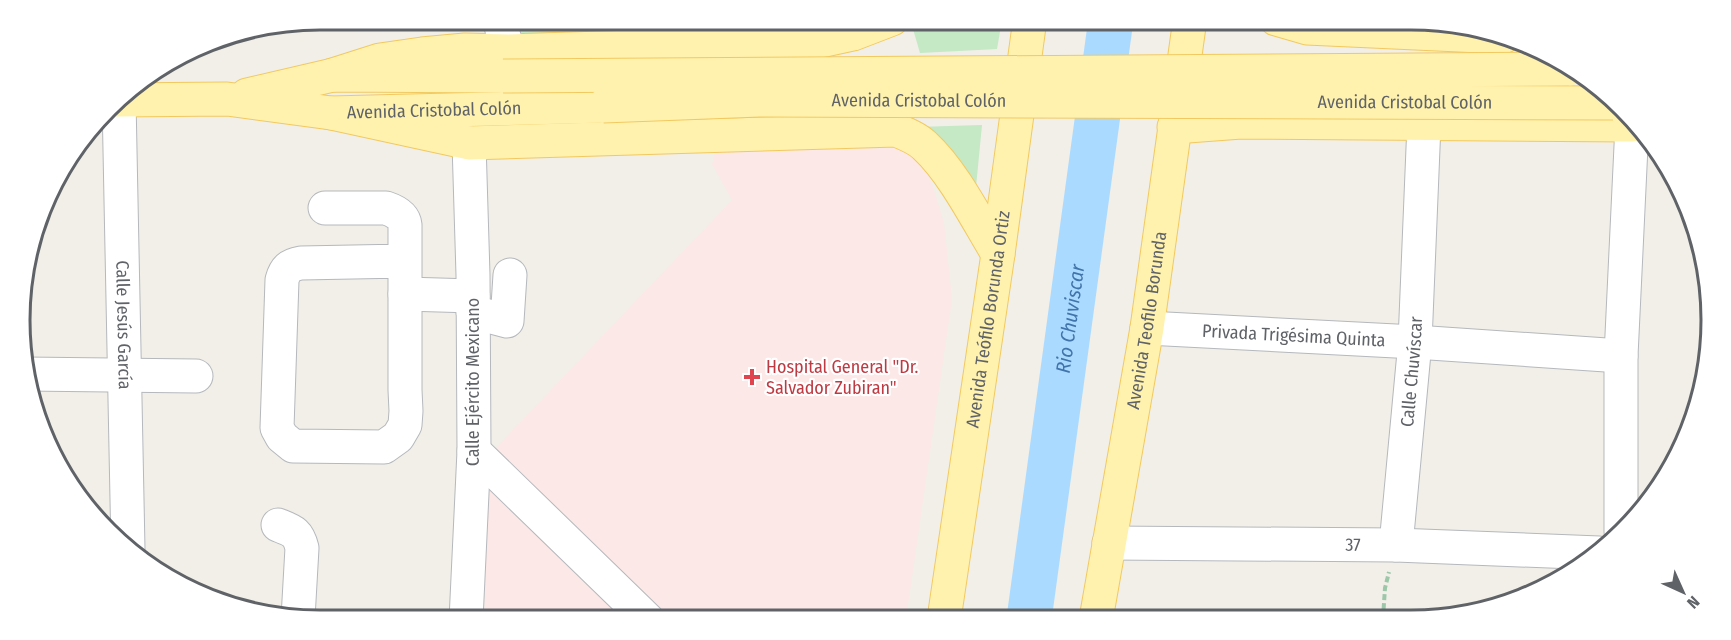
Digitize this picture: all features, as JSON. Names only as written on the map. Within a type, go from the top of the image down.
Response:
[{"type":"main road","points":[[506,64],[747,31],[821,41],[865,30]]},
{"type":"main road","name":"Avenida Teófilo Borunda Ortiz","points":[[945,610],[1029,30]]},
{"type":"main road","name":"Avenida Teofilo Borunda","points":[[1099,610],[1147,327],[1189,30]]},
{"type":"main road","points":[[1399,30],[1459,34]]},
{"type":"main road","name":"Avenida Cristobal Colón","points":[[227,99],[333,75],[506,64],[1556,69]]},
{"type":"main road","name":"Avenida Cristobal Colón","points":[[131,100],[227,99],[330,113],[759,100],[1603,103]]},
{"type":"main road","points":[[330,113],[469,143],[896,130],[924,145],[935,158],[952,180],[998,254]]},
{"type":"main road","points":[[1174,127],[1241,122],[1625,125]]},
{"type":"street","points":[[501,30],[506,64]]},
{"type":"street","name":"Calle Jesús García","points":[[118,112],[128,537]]},
{"type":"street","name":"Calle Chuvíscar","points":[[1396,545],[1414,342],[1424,124]]},
{"type":"street","points":[[1621,520],[1621,356],[1632,132]]},
{"type":"street","name":"Calle Ejército Mexicano","points":[[466,610],[474,451],[469,143]]},
{"type":"street","points":[[325,208],[386,208],[405,221],[406,411],[405,425],[398,437],[384,447],[293,446],[282,437],[277,429],[281,290],[287,267],[301,263],[405,261]]},
{"type":"street","points":[[405,294],[473,294],[518,272],[507,321],[473,294]]},
{"type":"street","name":"Privada Trigésima Quinta","points":[[1147,327],[1621,356]]},
{"type":"street","points":[[35,374],[196,376]]},
{"type":"street","points":[[474,451],[638,610]]},
{"type":"street","points":[[278,525],[296,533],[302,548],[299,609]]},
{"type":"street","name":"37","points":[[1109,543],[1396,545],[1584,552]]},
{"type":"path","points":[[1384,610],[1385,588],[1396,545]]},
{"type":"shaded area","name":"Hospital General \"Dr. Salvador Zubiran\"","points":[[907,148],[923,162],[944,223],[952,299],[907,610],[484,610],[489,455],[732,200],[712,164],[716,149]]},
{"type":"green space","points":[[515,30],[775,30],[520,43]]},
{"type":"green space","points":[[913,30],[1000,30],[997,49],[920,53]]},
{"type":"green space","points":[[982,125],[972,228],[917,127]]},
{"type":"waterway","name":"Rio Chuviscar","points":[[1030,610],[1109,30]]},
{"type":"place","name":"Hospital General \"Dr. Salvador Zubiran\"","points":[[752,377]]}]
